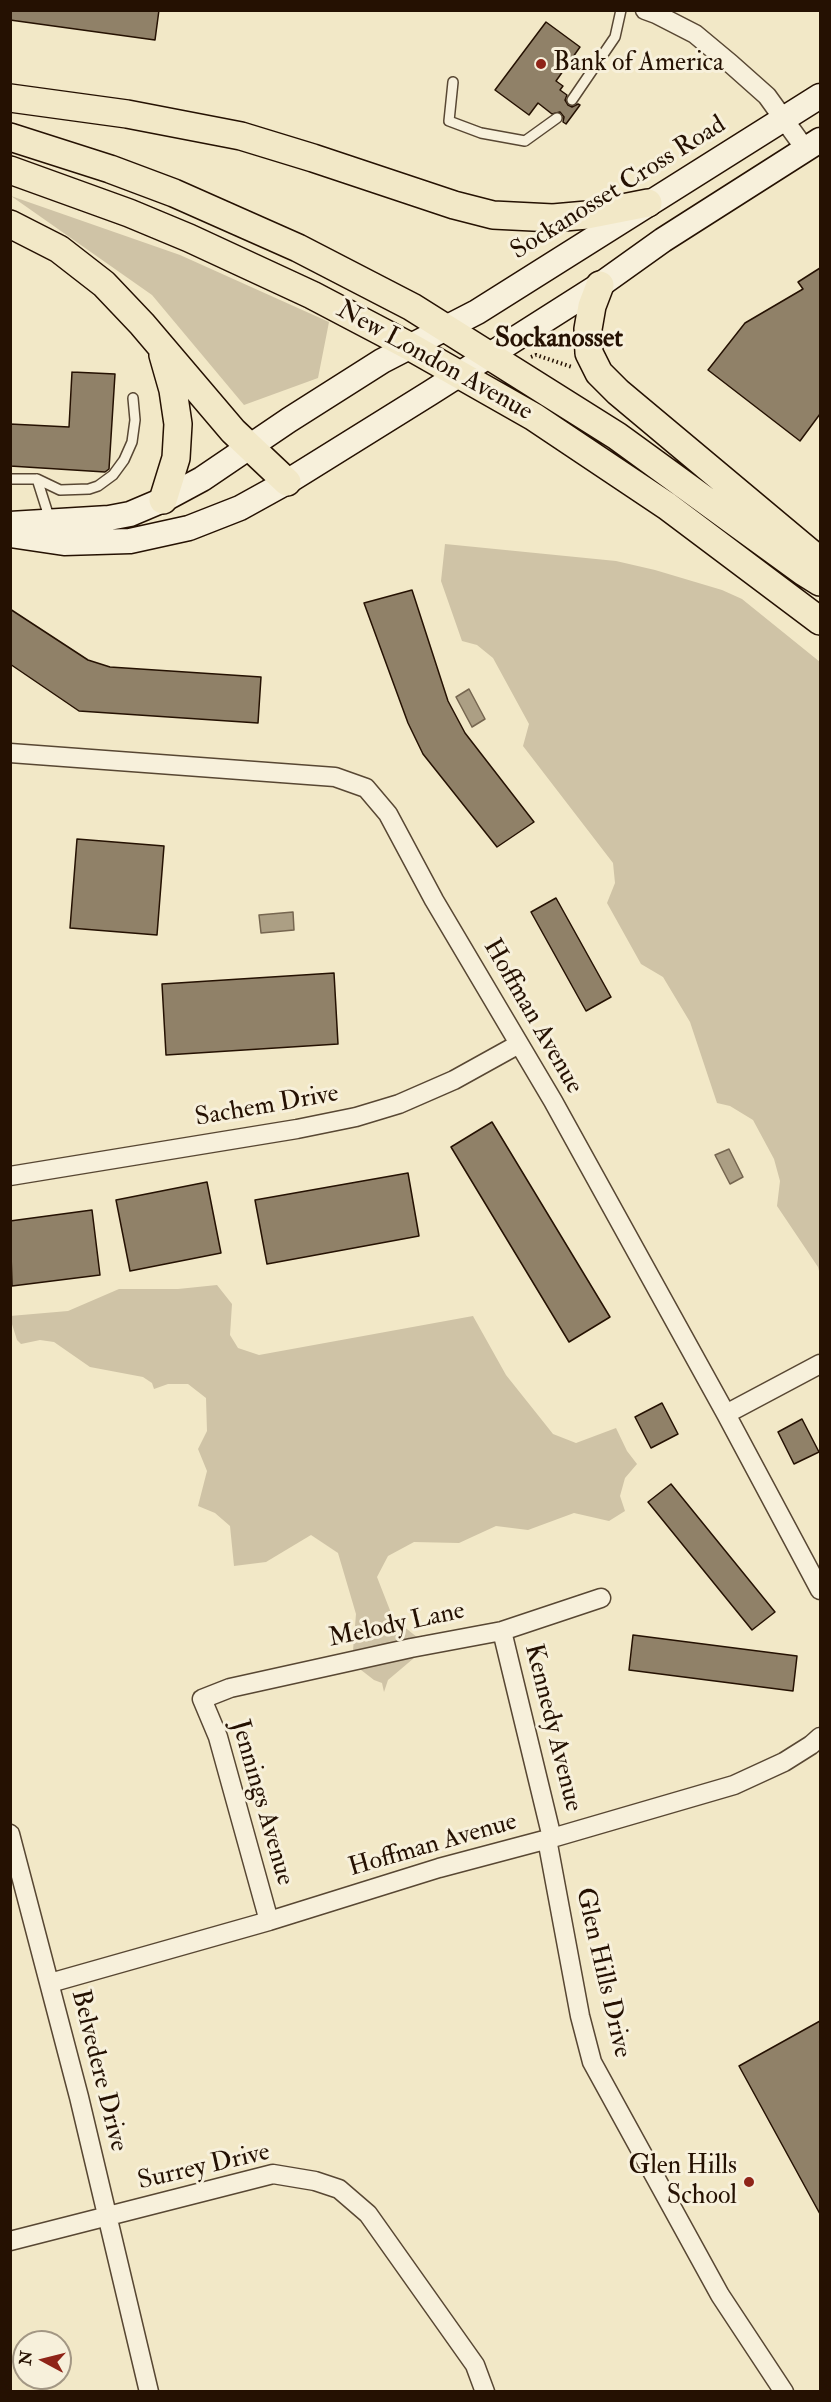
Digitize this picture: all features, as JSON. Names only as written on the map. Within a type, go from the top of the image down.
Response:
[{"type":"main road","points":[[10,98],[127,114],[241,136],[454,205],[493,215],[533,218],[569,217],[648,203]]},
{"type":"main road","name":"New London Avenue","points":[[10,137],[110,169],[236,220],[358,278],[446,327],[617,436],[820,582]]},
{"type":"main road","name":"New London Avenue","points":[[10,170],[118,209],[189,238],[302,290],[409,346],[534,417],[667,506],[820,621]]},
{"type":"main road","points":[[10,224],[59,249],[123,303],[233,431],[287,483]]},
{"type":"main road","points":[[600,285],[588,329],[589,353],[599,373],[618,392],[820,561]]},
{"type":"main road","points":[[158,343],[170,375],[178,424],[176,458],[163,500]]},
{"type":"street","points":[[10,535],[44,542],[86,544],[130,541],[156,536],[216,518],[287,483],[600,285],[663,240],[813,145],[784,119],[767,96],[694,34],[645,10]]},
{"type":"street","name":"Sockanosset Cross Road","points":[[10,525],[89,520],[130,514],[163,500],[202,479],[289,420],[409,346],[477,312],[820,96]]},
{"type":"street","name":"Hoffman Avenue","points":[[10,753],[335,777],[366,788],[388,814],[439,907],[553,1101],[726,1414],[820,1590]]},
{"type":"street","name":"Sachem Drive","points":[[10,1176],[297,1129],[356,1117],[399,1104],[454,1080],[519,1044]]},
{"type":"street","points":[[726,1414],[820,1364]]},
{"type":"street","name":"Melody Lane","points":[[202,1699],[230,1689],[411,1648],[502,1631],[601,1598]]},
{"type":"street","name":"Kennedy Avenue","points":[[502,1631],[549,1839]]},
{"type":"street","name":"Jennings Avenue","points":[[202,1699],[218,1737],[269,1921]]},
{"type":"street","name":"Hoffman Avenue","points":[[50,1983],[269,1921],[439,1868],[549,1839],[734,1785],[784,1761],[820,1737]]},
{"type":"street","name":"Belvedere Drive","points":[[10,1834],[50,1983],[149,2391]]},
{"type":"street","name":"Glen Hills Drive","points":[[549,1839],[580,2016],[592,2062],[720,2295],[784,2391]]},
{"type":"street","name":"Surrey Drive","points":[[10,2241],[273,2174],[315,2181],[339,2189],[368,2214],[475,2365],[485,2391]]},
{"type":"lane","points":[[572,99],[615,37],[621,10]]},
{"type":"lane","points":[[453,82],[449,121],[481,133],[525,141],[557,118]]},
{"type":"lane","points":[[10,479],[37,479],[60,490],[89,489],[98,486],[113,475],[124,460],[132,442],[135,420],[133,398]]},
{"type":"lane","points":[[37,479],[51,523]]},
{"type":"path","points":[[529,357],[536,355],[576,368]]},
{"type":"shaded area","points":[[11,196],[180,255],[329,322],[318,378],[244,405],[152,295]]},
{"type":"shaded area","points":[[445,544],[616,561],[722,590],[742,599],[820,662],[820,1275],[818,1267],[777,1206],[780,1181],[774,1159],[753,1120],[730,1106],[717,1103],[690,1022],[663,977],[641,964],[607,903],[615,883],[613,863],[523,746],[529,724],[493,658],[477,645],[462,641],[441,581]]},
{"type":"shaded area","points":[[469,689],[485,719],[472,727],[456,697]]},
{"type":"shaded area","points":[[293,912],[294,930],[261,933],[259,915]]},
{"type":"shaded area","points":[[729,1149],[743,1177],[730,1184],[715,1155]]},
{"type":"shaded area","points":[[217,1285],[232,1304],[230,1335],[238,1348],[259,1355],[473,1316],[506,1375],[553,1434],[576,1443],[616,1428],[627,1451],[637,1464],[625,1478],[620,1496],[625,1511],[609,1521],[574,1513],[528,1530],[496,1526],[459,1543],[414,1542],[388,1556],[377,1577],[393,1618],[432,1649],[414,1658],[388,1680],[384,1692],[382,1683],[374,1680],[352,1663],[356,1614],[338,1553],[311,1535],[266,1562],[234,1566],[230,1526],[215,1513],[198,1506],[207,1471],[198,1449],[207,1431],[206,1398],[188,1384],[168,1384],[154,1389],[152,1383],[143,1377],[90,1367],[54,1342],[40,1340],[21,1344],[17,1340],[10,1316],[68,1311],[119,1289],[178,1289]]},
{"type":"building","points":[[10,10],[159,10],[155,40],[10,20]]},
{"type":"building","name":"Bank of America","points":[[546,22],[580,47],[556,81],[563,86],[560,90],[567,95],[565,100],[568,105],[572,107],[580,105],[566,124],[560,112],[552,114],[538,103],[529,115],[495,90]]},
{"type":"building","points":[[820,268],[820,414],[800,441],[708,370],[745,323],[803,289],[798,282]]},
{"type":"building","points":[[72,372],[115,374],[109,469],[105,472],[10,466],[10,424],[69,427]]},
{"type":"building","points":[[412,590],[448,701],[465,733],[534,822],[497,847],[423,754],[408,723],[364,603]]},
{"type":"building","points":[[10,609],[88,660],[110,667],[261,677],[258,723],[79,711],[10,664]]},
{"type":"building","points":[[77,839],[164,846],[157,935],[70,928]]},
{"type":"building","points":[[556,898],[611,997],[586,1011],[531,912]]},
{"type":"building","points":[[334,973],[338,1044],[166,1055],[162,984]]},
{"type":"building","points":[[492,1122],[610,1317],[569,1342],[451,1147]]},
{"type":"building","points":[[408,1173],[419,1236],[267,1264],[255,1200]]},
{"type":"building","points":[[207,1182],[221,1253],[130,1271],[116,1200]]},
{"type":"building","points":[[92,1210],[100,1275],[12,1286],[10,1221]]},
{"type":"building","points":[[662,1403],[678,1434],[651,1448],[635,1417]]},
{"type":"building","points":[[802,1419],[819,1452],[794,1464],[778,1432]]},
{"type":"building","points":[[671,1484],[775,1612],[752,1630],[648,1502]]},
{"type":"building","points":[[633,1635],[797,1656],[793,1691],[629,1670]]},
{"type":"building","points":[[820,2021],[820,2214],[739,2066]]},
{"type":"place","name":"Bank of America","points":[[541,64]]},
{"type":"place","name":"Glen Hills School","points":[[749,2182]]},
{"type":"district","name":"Sockanosset","points":[[559,340]]}]
